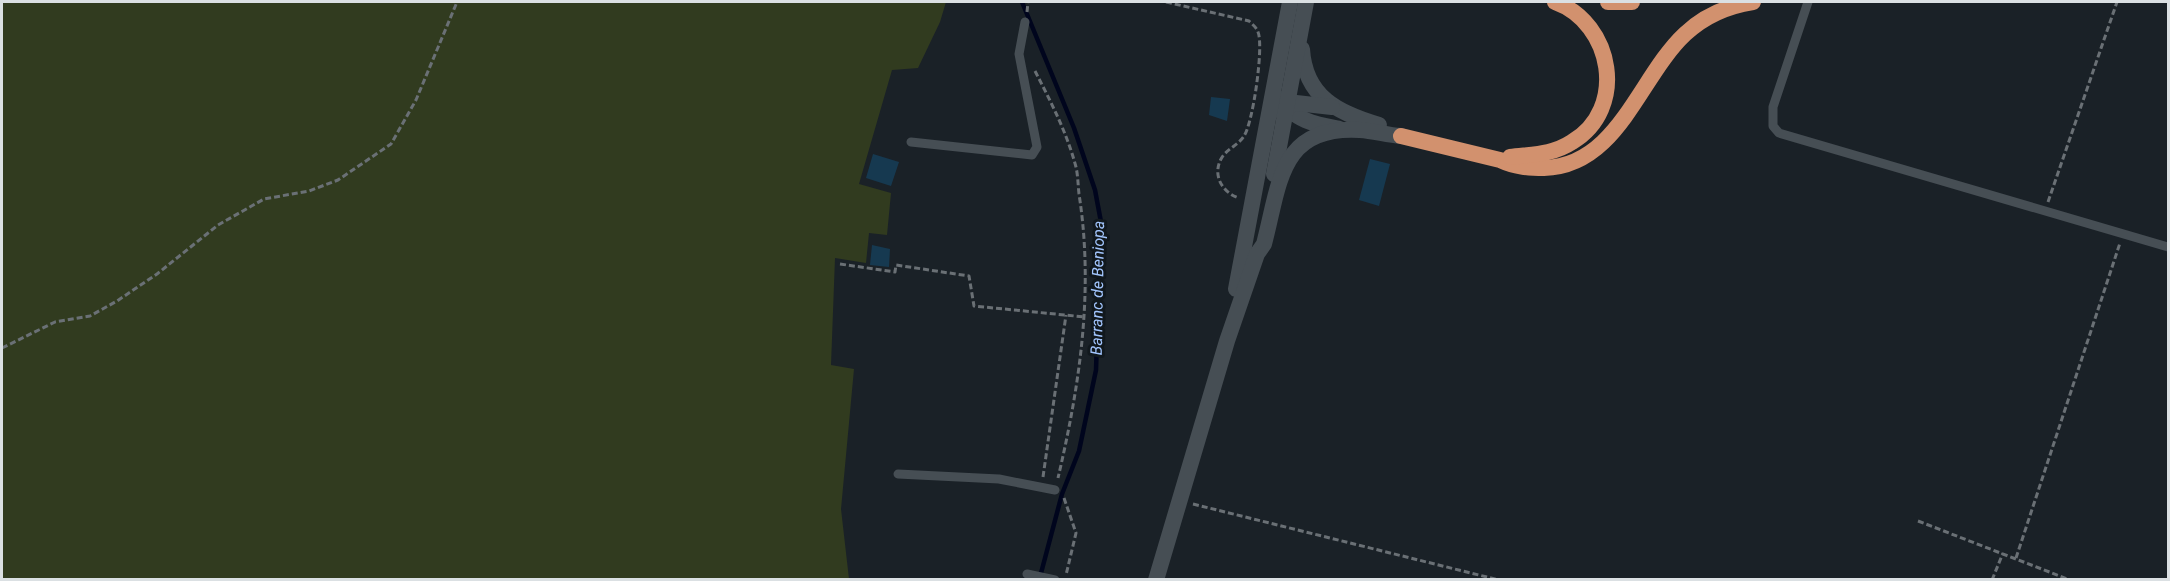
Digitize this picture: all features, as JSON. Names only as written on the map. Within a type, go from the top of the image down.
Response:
[{"type":"highway","points":[[1500,160],[1540,154],[1574,141],[1588,129],[1604,104],[1608,76],[1606,59],[1598,37],[1575,11],[1556,2]]},
{"type":"highway","points":[[1608,2],[1632,2]]},
{"type":"highway","points":[[1401,136],[1500,160],[1513,166],[1551,168],[1580,159],[1606,140],[1670,50],[1684,35],[1718,11],[1753,2]]},
{"type":"street","points":[[1227,341],[1290,2]]},
{"type":"street","points":[[1299,2],[1281,94],[1286,106],[1302,119],[1346,131],[1401,136]]},
{"type":"street","points":[[1156,579],[1227,341],[1257,254],[1274,178],[1306,2]]},
{"type":"street","points":[[1300,33],[1303,63],[1309,78],[1332,107]]},
{"type":"street","points":[[1248,230],[1255,218],[1278,108],[1308,102],[1332,107],[1350,116],[1388,127],[1401,136]]},
{"type":"street","points":[[1257,254],[1264,244],[1287,162],[1295,149],[1304,140],[1346,131]]},
{"type":"lane","points":[[1808,2],[1773,106],[1773,126],[1779,133],[2169,247]]},
{"type":"lane","points":[[911,142],[1032,155],[1037,147],[1019,54],[1025,22]]},
{"type":"lane","points":[[898,474],[999,479],[1055,490]]},
{"type":"lane","points":[[1027,574],[1055,579]]},
{"type":"path","points":[[2,348],[55,322],[90,316],[125,296],[227,220],[264,199],[309,191],[338,180],[391,144],[416,100],[457,2]]},
{"type":"path","points":[[1025,22],[1028,2]]},
{"type":"path","points":[[1166,2],[1250,21],[1258,32],[1260,42],[1257,74],[1248,125],[1244,137],[1220,160],[1219,174],[1220,184],[1228,194],[1252,202]]},
{"type":"path","points":[[2045,211],[2117,2]]},
{"type":"path","points":[[1032,63],[1064,129],[1077,170],[1086,231],[1085,317],[1078,379],[1055,490],[1062,494],[1068,506],[1076,533],[1064,579]]},
{"type":"path","points":[[2016,558],[2123,233]]},
{"type":"path","points":[[840,264],[895,272],[896,265],[969,276],[974,306],[1085,317]]},
{"type":"path","points":[[1042,486],[1066,315]]},
{"type":"path","points":[[1180,501],[1499,579]]},
{"type":"path","points":[[1918,521],[2070,579]]},
{"type":"path","points":[[1992,579],[2003,553]]},
{"type":"green space","points":[[2,2],[946,2],[940,22],[918,68],[892,70],[859,184],[891,193],[887,235],[869,233],[866,263],[835,258],[831,365],[854,369],[841,509],[849,579],[2,579]]},
{"type":"building","points":[[1211,97],[1230,99],[1227,121],[1209,115]]},
{"type":"building","points":[[873,154],[899,162],[891,186],[866,178]]},
{"type":"building","points":[[1370,159],[1390,164],[1379,206],[1359,200]]},
{"type":"building","points":[[872,245],[890,249],[889,267],[870,265]]},
{"type":"waterway","name":"Barranc de Beniopa","points":[[1022,2],[1074,128],[1095,190],[1101,222],[1096,370],[1079,451],[1062,494],[1040,577]]}]
